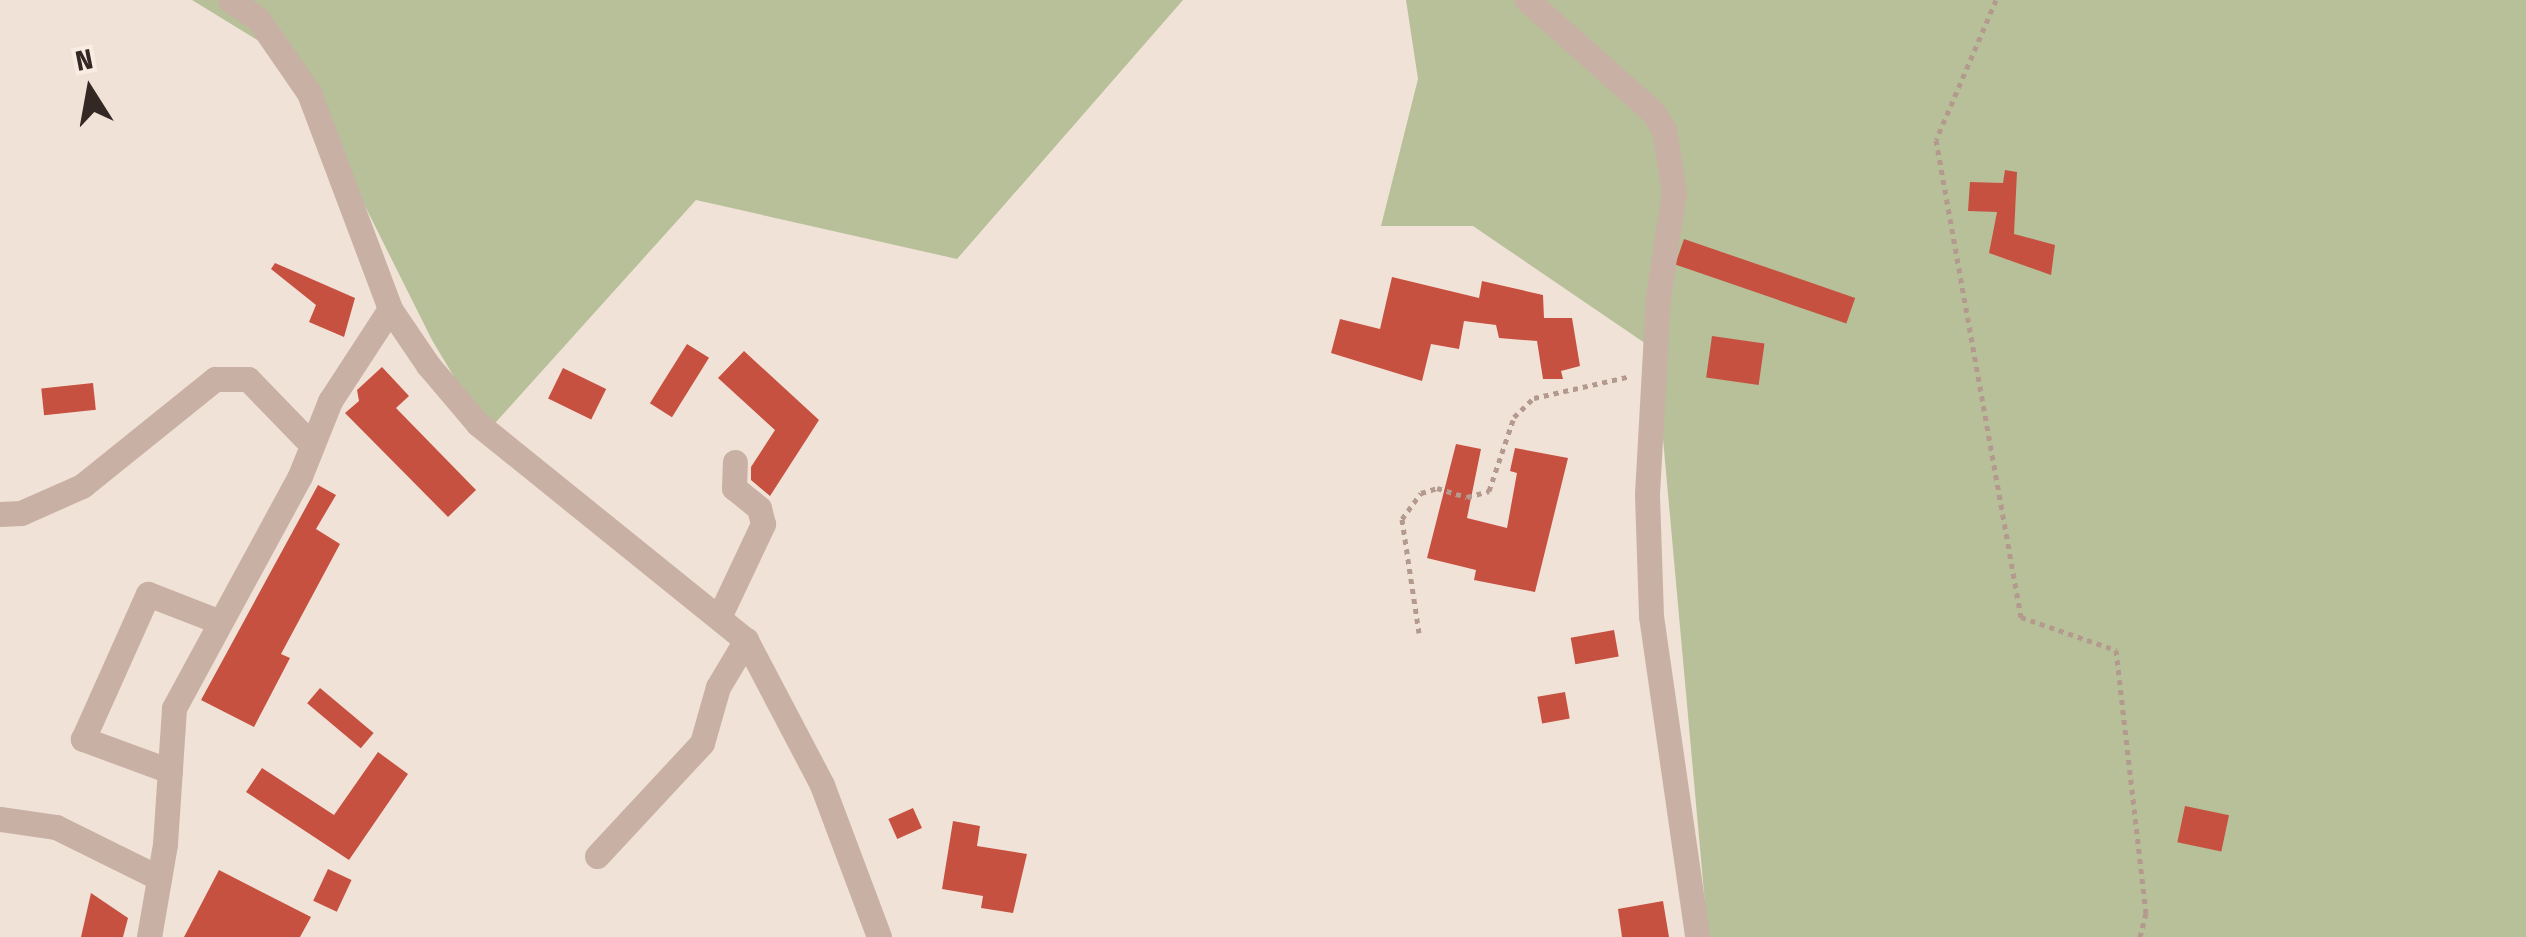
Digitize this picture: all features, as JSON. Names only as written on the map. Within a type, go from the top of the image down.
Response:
[{"type":"street","points":[[230,0],[258,19],[309,93],[390,309],[478,424],[720,615],[746,640],[822,784],[879,937]]},
{"type":"street","points":[[1527,0],[1653,112],[1664,130],[1674,192],[1654,371],[1647,495],[1651,616],[1696,937]]},
{"type":"street","points":[[149,937],[159,878],[174,708],[312,445],[330,401],[390,309]]},
{"type":"street","points":[[0,514],[21,513],[82,486],[215,380],[248,379],[312,445]]},
{"type":"street","points":[[720,615],[762,524],[760,508],[734,488],[735,462]]},
{"type":"street","points":[[170,771],[83,739],[148,594],[220,622]]},
{"type":"street","points":[[598,856],[702,743],[718,687],[746,640]]},
{"type":"street","points":[[0,819],[56,827],[159,878]]},
{"type":"path","points":[[1996,0],[1936,140],[2021,617],[2116,650],[2146,913],[2140,937]]},
{"type":"path","points":[[1419,633],[1402,519],[1421,493],[1437,488],[1466,497],[1489,491],[1514,416],[1534,398],[1654,371]]},
{"type":"green space","points":[[192,0],[1183,0],[957,259],[696,200],[487,432],[432,340],[293,62]]},
{"type":"green space","points":[[1406,0],[2526,0],[2526,937],[1708,937],[1655,350],[1473,226],[1381,226],[1418,79]]},
{"type":"building","points":[[2005,170],[2017,172],[2014,234],[2055,245],[2051,275],[1989,253],[1997,212],[1968,211],[1970,182],[2003,183]]},
{"type":"building","points":[[1684,239],[1855,298],[1846,323],[1675,265]]},
{"type":"building","points":[[275,263],[355,298],[344,337],[309,322],[316,305],[271,269]]},
{"type":"building","points":[[1392,277],[1479,298],[1482,281],[1543,295],[1544,318],[1572,318],[1580,366],[1561,371],[1563,379],[1543,379],[1537,341],[1499,338],[1496,325],[1464,321],[1459,349],[1431,344],[1422,381],[1331,353],[1340,319],[1380,329]]},
{"type":"building","points":[[1712,336],[1764,343],[1759,385],[1706,378]]},
{"type":"building","points":[[687,344],[709,358],[672,417],[650,403]]},
{"type":"building","points":[[744,351],[819,420],[770,496],[751,480],[751,467],[775,430],[718,378]]},
{"type":"building","points":[[382,367],[409,396],[396,408],[476,490],[448,517],[345,413],[359,401],[357,390]]},
{"type":"building","points":[[563,368],[606,389],[591,420],[548,399]]},
{"type":"building","points":[[93,383],[96,410],[44,415],[41,388]]},
{"type":"building","points":[[1456,444],[1481,449],[1467,518],[1507,528],[1517,473],[1510,471],[1515,448],[1568,458],[1535,592],[1474,580],[1476,570],[1427,558]]},
{"type":"building","points":[[318,485],[336,495],[316,529],[340,544],[281,654],[290,658],[254,727],[201,700]]},
{"type":"building","points":[[1614,630],[1619,657],[1575,664],[1571,638]]},
{"type":"building","points":[[320,688],[374,733],[361,748],[307,703]]},
{"type":"building","points":[[1565,692],[1570,719],[1542,723],[1537,697]]},
{"type":"building","points":[[378,752],[408,774],[349,860],[246,792],[262,768],[334,815]]},
{"type":"building","points":[[2185,806],[2229,815],[2221,852],[2177,842]]},
{"type":"building","points":[[913,808],[922,828],[897,839],[888,819]]},
{"type":"building","points":[[953,821],[980,826],[977,846],[1027,854],[1013,913],[981,908],[983,896],[942,889]]},
{"type":"building","points":[[328,869],[352,880],[337,912],[313,901]]},
{"type":"building","points":[[219,870],[311,917],[300,937],[184,937]]},
{"type":"building","points":[[91,893],[128,918],[123,937],[81,937]]},
{"type":"building","points":[[1663,901],[1669,937],[1622,937],[1618,909]]}]
